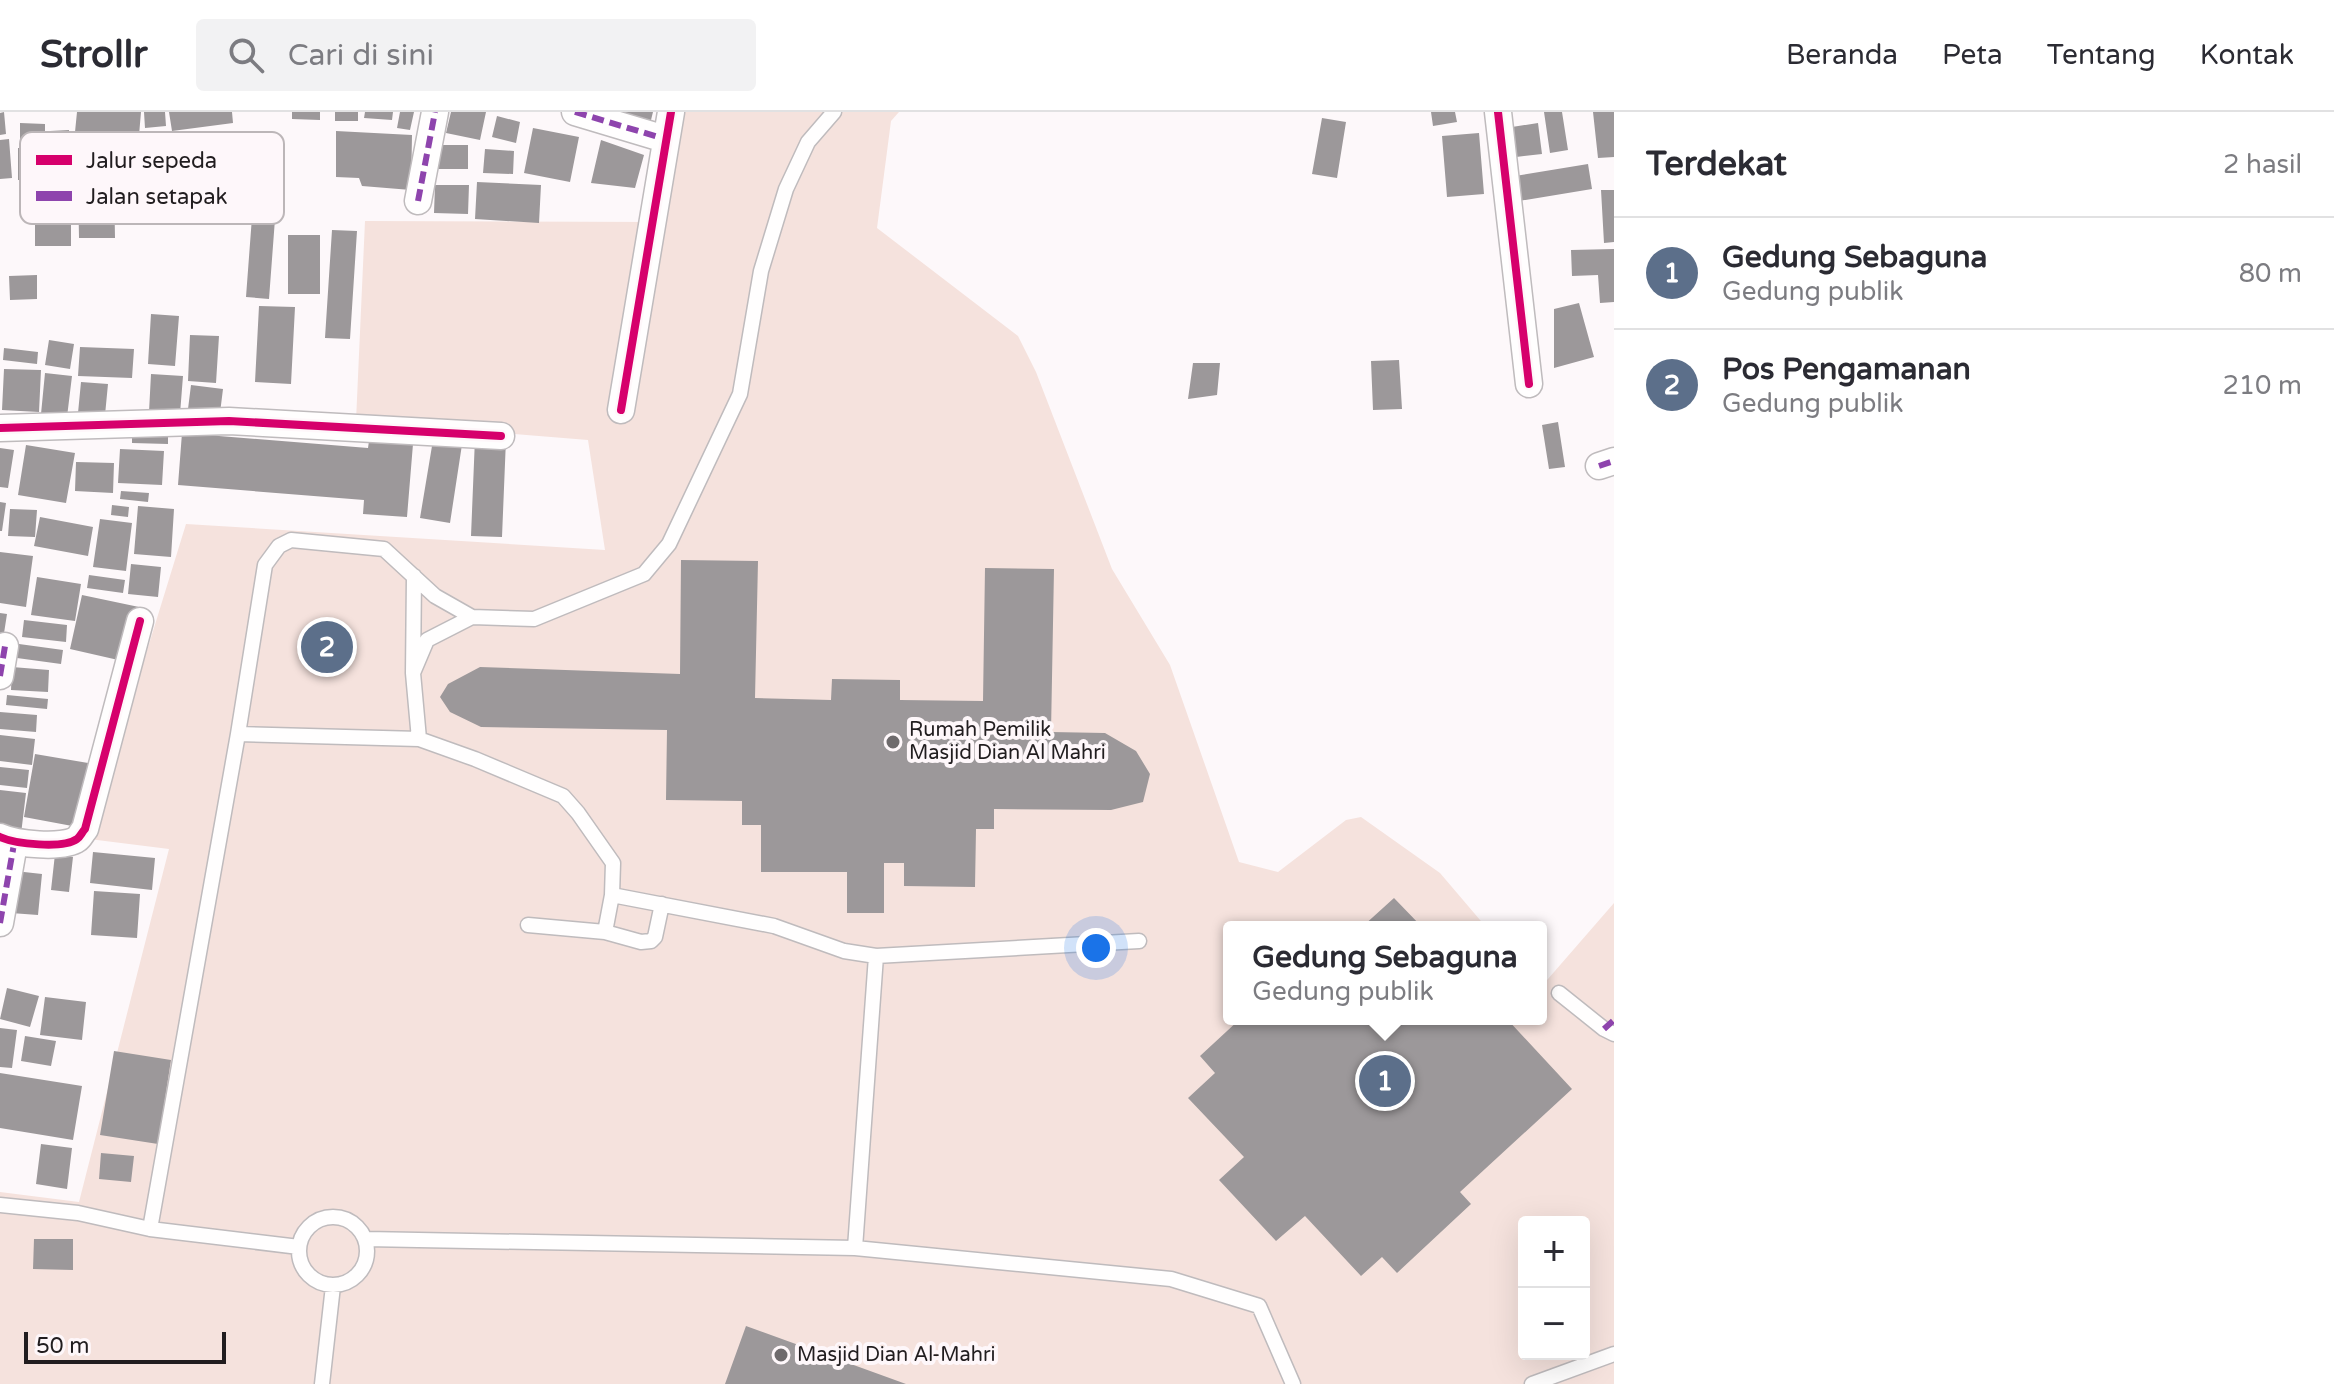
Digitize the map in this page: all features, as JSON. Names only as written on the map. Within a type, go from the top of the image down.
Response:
[{"type":"street","points":[[418,201],[435,112]]},
{"type":"street","points":[[575,112],[665,139]]},
{"type":"street","points":[[621,410],[671,112]]},
{"type":"street","points":[[1498,112],[1529,384]]},
{"type":"street","points":[[0,428],[229,421],[501,436]]},
{"type":"street","points":[[0,923],[7,841],[76,840],[85,829],[140,621]]},
{"type":"street","points":[[0,676],[5,646]]},
{"type":"lane","points":[[150,1229],[265,565],[279,546],[291,540],[384,549],[435,596],[472,617],[534,619],[644,574],[669,544],[740,394],[761,271],[786,189],[808,142],[834,112]]},
{"type":"lane","points":[[414,576],[413,673],[419,739]]},
{"type":"lane","points":[[413,673],[427,640],[472,617]]},
{"type":"lane","points":[[238,734],[419,739],[563,796],[613,863],[612,895],[605,932]]},
{"type":"lane","points":[[612,895],[774,926],[844,951],[876,956],[1139,941]]},
{"type":"lane","points":[[528,925],[605,932],[641,942],[651,941],[655,937],[662,904]]},
{"type":"lane","points":[[855,1248],[876,956]]},
{"type":"lane","points":[[1559,993],[1614,1034]]},
{"type":"lane","points":[[0,1205],[78,1213],[150,1229],[299,1247]]},
{"type":"lane","points":[[337,1217],[354,1224],[366,1239],[368,1256],[361,1271],[349,1282],[333,1286],[312,1279],[301,1265],[299,1247],[305,1230],[320,1219],[337,1217]]},
{"type":"lane","points":[[366,1239],[855,1248],[1171,1279],[1259,1306],[1293,1384]]},
{"type":"lane","points":[[322,1384],[333,1286]]},
{"type":"lane","points":[[1532,1384],[1614,1354]]},
{"type":"shaded area","points":[[674,112],[899,112],[891,121],[877,228],[1018,336],[1036,372],[1112,569],[1170,665],[1239,862],[1278,872],[1346,820],[1361,817],[1440,873],[1481,921],[1223,921],[1223,1025],[1547,1025],[1547,980],[1614,903],[1614,1384],[0,1384],[0,1192],[79,1202],[169,849],[89,839],[186,524],[605,550],[588,440],[356,421],[365,221],[654,222]]},
{"type":"building","points":[[4,112],[6,134],[0,135],[0,113]]},
{"type":"building","points":[[77,112],[141,112],[139,132],[75,132]]},
{"type":"building","points":[[144,112],[165,112],[166,126],[145,128]]},
{"type":"building","points":[[169,112],[232,112],[233,123],[172,131]]},
{"type":"building","points":[[292,112],[320,112],[320,120],[292,119]]},
{"type":"building","points":[[335,112],[358,112],[358,121],[335,121]]},
{"type":"building","points":[[365,112],[393,112],[392,120],[364,118]]},
{"type":"building","points":[[400,112],[414,112],[410,130],[397,128]]},
{"type":"building","points":[[451,112],[486,112],[480,140],[446,133]]},
{"type":"building","points":[[591,112],[653,112],[648,132]]},
{"type":"building","points":[[1431,112],[1455,112],[1457,122],[1433,126]]},
{"type":"building","points":[[1544,112],[1562,112],[1568,150],[1550,153]]},
{"type":"building","points":[[1593,112],[1614,112],[1614,157],[1598,158]]},
{"type":"building","points":[[497,116],[520,122],[516,143],[492,137]]},
{"type":"building","points":[[1322,118],[1346,122],[1337,178],[1312,174]]},
{"type":"building","points":[[20,123],[45,124],[45,132],[20,132]]},
{"type":"building","points":[[1538,123],[1542,154],[1516,157],[1512,127]]},
{"type":"building","points":[[533,128],[579,137],[570,182],[524,173]]},
{"type":"building","points":[[336,131],[412,135],[411,190],[362,186],[359,178],[336,177]]},
{"type":"building","points":[[1479,133],[1484,194],[1447,197],[1442,136]]},
{"type":"building","points":[[9,139],[12,178],[0,179],[0,140]]},
{"type":"building","points":[[601,140],[644,155],[635,188],[591,183]]},
{"type":"building","points":[[432,145],[468,145],[468,169],[432,169]]},
{"type":"building","points":[[18,148],[20,148],[20,180]]},
{"type":"building","points":[[485,149],[514,151],[513,174],[483,173]]},
{"type":"building","points":[[1588,164],[1592,189],[1519,201],[1515,176]]},
{"type":"building","points":[[477,182],[541,185],[539,223],[475,219]]},
{"type":"building","points":[[435,185],[469,185],[468,214],[434,213]]},
{"type":"building","points":[[1601,190],[1614,190],[1614,242],[1604,243]]},
{"type":"building","points":[[35,224],[71,224],[71,246],[35,246]]},
{"type":"building","points":[[79,224],[115,224],[115,238],[79,238]]},
{"type":"building","points":[[251,224],[275,224],[269,299],[246,297]]},
{"type":"building","points":[[332,230],[357,231],[350,339],[325,338]]},
{"type":"building","points":[[288,235],[320,235],[320,294],[288,294]]},
{"type":"building","points":[[1614,249],[1614,302],[1600,303],[1598,275],[1572,276],[1571,250]]},
{"type":"building","points":[[37,275],[37,299],[10,300],[9,276]]},
{"type":"building","points":[[1579,303],[1594,357],[1554,368],[1554,309]]},
{"type":"building","points":[[259,306],[295,307],[291,384],[255,382]]},
{"type":"building","points":[[151,314],[179,316],[175,366],[148,364]]},
{"type":"building","points":[[190,335],[219,336],[216,383],[188,381]]},
{"type":"building","points":[[49,340],[74,344],[70,369],[45,365]]},
{"type":"building","points":[[80,347],[134,349],[132,378],[78,376]]},
{"type":"building","points":[[4,348],[38,352],[37,364],[3,360]]},
{"type":"building","points":[[1399,360],[1402,409],[1373,410],[1371,361]]},
{"type":"building","points":[[1193,363],[1220,363],[1217,395],[1188,399]]},
{"type":"building","points":[[4,369],[41,370],[39,412],[2,410]]},
{"type":"building","points":[[45,373],[72,376],[67,417],[41,414]]},
{"type":"building","points":[[151,374],[183,376],[180,414],[149,412]]},
{"type":"building","points":[[81,382],[108,384],[105,415],[78,413]]},
{"type":"building","points":[[191,385],[223,389],[220,413],[188,409]]},
{"type":"building","points":[[1558,422],[1565,467],[1549,469],[1542,425]]},
{"type":"building","points":[[132,428],[168,429],[168,444],[132,443]]},
{"type":"building","points":[[182,433],[368,448],[369,441],[413,444],[407,517],[363,514],[364,500],[178,485]]},
{"type":"building","points":[[434,434],[463,438],[450,523],[420,518]]},
{"type":"building","points":[[475,438],[506,439],[502,537],[471,536]]},
{"type":"building","points":[[26,445],[75,453],[66,503],[18,495]]},
{"type":"building","points":[[0,448],[14,450],[8,488],[0,487]]},
{"type":"building","points":[[120,449],[164,451],[162,485],[118,483]]},
{"type":"building","points":[[76,462],[114,463],[113,493],[75,491]]},
{"type":"building","points":[[121,491],[149,493],[148,502],[120,499]]},
{"type":"building","points":[[0,502],[6,503],[2,531],[0,531]]},
{"type":"building","points":[[112,505],[129,507],[128,517],[111,515]]},
{"type":"building","points":[[138,506],[174,509],[171,557],[134,554]]},
{"type":"building","points":[[10,509],[37,510],[35,537],[8,536]]},
{"type":"building","points":[[40,517],[93,527],[88,556],[34,546]]},
{"type":"building","points":[[100,519],[132,523],[126,571],[93,567]]},
{"type":"building","points":[[0,552],[33,556],[26,607],[0,603]]},
{"type":"building","name":"Rumah Pemilik Masjid Dian Al Mahri","points":[[681,560],[758,561],[755,698],[831,700],[832,679],[900,680],[900,700],[983,701],[985,568],[1054,569],[1051,732],[1105,733],[1136,751],[1150,774],[1143,802],[1111,810],[994,809],[994,829],[976,829],[975,887],[904,886],[904,863],[884,863],[884,913],[847,913],[847,872],[761,872],[761,825],[742,825],[742,801],[666,800],[667,730],[481,727],[450,712],[440,697],[448,684],[480,667],[680,674]]},
{"type":"building","points":[[131,564],[161,567],[158,597],[128,594]]},
{"type":"building","points":[[89,575],[125,580],[123,593],[87,588]]},
{"type":"building","points":[[37,577],[81,584],[75,621],[31,615]]},
{"type":"building","points":[[82,595],[139,607],[127,662],[70,649]]},
{"type":"building","points":[[0,613],[7,614],[2,646],[0,646]]},
{"type":"building","points":[[24,620],[67,625],[66,642],[22,637]]},
{"type":"building","points":[[19,644],[63,650],[61,664],[17,658]]},
{"type":"building","points":[[12,667],[49,670],[48,692],[11,690]]},
{"type":"building","points":[[7,695],[48,699],[47,709],[6,705]]},
{"type":"building","points":[[0,712],[37,715],[36,732],[0,729]]},
{"type":"building","points":[[0,735],[35,739],[32,765],[0,761]]},
{"type":"building","points":[[35,754],[94,764],[83,828],[24,817]]},
{"type":"building","points":[[0,767],[29,770],[27,788],[0,785]]},
{"type":"building","points":[[0,790],[26,793],[21,834],[0,831]]},
{"type":"building","points":[[93,852],[155,858],[152,890],[90,883]]},
{"type":"building","points":[[55,854],[73,857],[69,892],[51,890]]},
{"type":"building","points":[[15,871],[42,874],[38,915],[11,913]]},
{"type":"building","points":[[94,891],[140,894],[137,938],[91,935]]},
{"type":"building","points":[[1394,898],[1416,921],[1369,921]]},
{"type":"building","points":[[7,988],[39,996],[30,1027],[0,1019]]},
{"type":"building","points":[[45,997],[86,1002],[82,1040],[40,1035]]},
{"type":"building","points":[[1234,1025],[1513,1025],[1572,1089],[1460,1192],[1471,1204],[1397,1273],[1382,1257],[1361,1276],[1305,1216],[1276,1241],[1219,1180],[1244,1157],[1188,1098],[1215,1073],[1200,1056]]},
{"type":"building","points":[[0,1028],[17,1030],[12,1068],[0,1067]]},
{"type":"building","points":[[25,1036],[56,1041],[51,1066],[21,1061]]},
{"type":"building","points":[[114,1051],[171,1060],[158,1144],[100,1135]]},
{"type":"building","points":[[0,1073],[82,1086],[73,1140],[0,1128]]},
{"type":"building","points":[[41,1144],[72,1148],[67,1189],[36,1184]]},
{"type":"building","points":[[101,1153],[134,1156],[131,1182],[99,1179]]},
{"type":"building","points":[[34,1239],[73,1239],[73,1270],[33,1269]]},
{"type":"building","name":"Masjid Dian Al-Mahri","points":[[746,1326],[906,1384],[725,1384]]},
{"type":"marked path","points":[[418,201],[435,112]]},
{"type":"marked path","points":[[575,112],[665,139]]},
{"type":"marked path","points":[[1599,466],[1614,461]]},
{"type":"marked path","points":[[0,676],[5,646]]},
{"type":"marked path","points":[[0,923],[14,844]]},
{"type":"marked path","points":[[1604,1029],[1614,1020]]},
{"type":"cycle path","points":[[621,410],[671,112]]},
{"type":"cycle path","points":[[1498,112],[1529,384]]},
{"type":"cycle path","points":[[0,428],[229,421],[501,436]]},
{"type":"cycle path","points":[[0,837],[27,843],[61,844],[77,839],[85,829],[140,621]]},
{"type":"place","name":"Pos Pengamanan","points":[[327,647]]},
{"type":"place","name":"Rumah Pemilik Masjid Dian Al Mahri","points":[[893,742]]},
{"type":"place","name":"Gedung Sebaguna","points":[[1385,1081]]},
{"type":"place","name":"Masjid Dian Al-Mahri","points":[[781,1355]]}]
